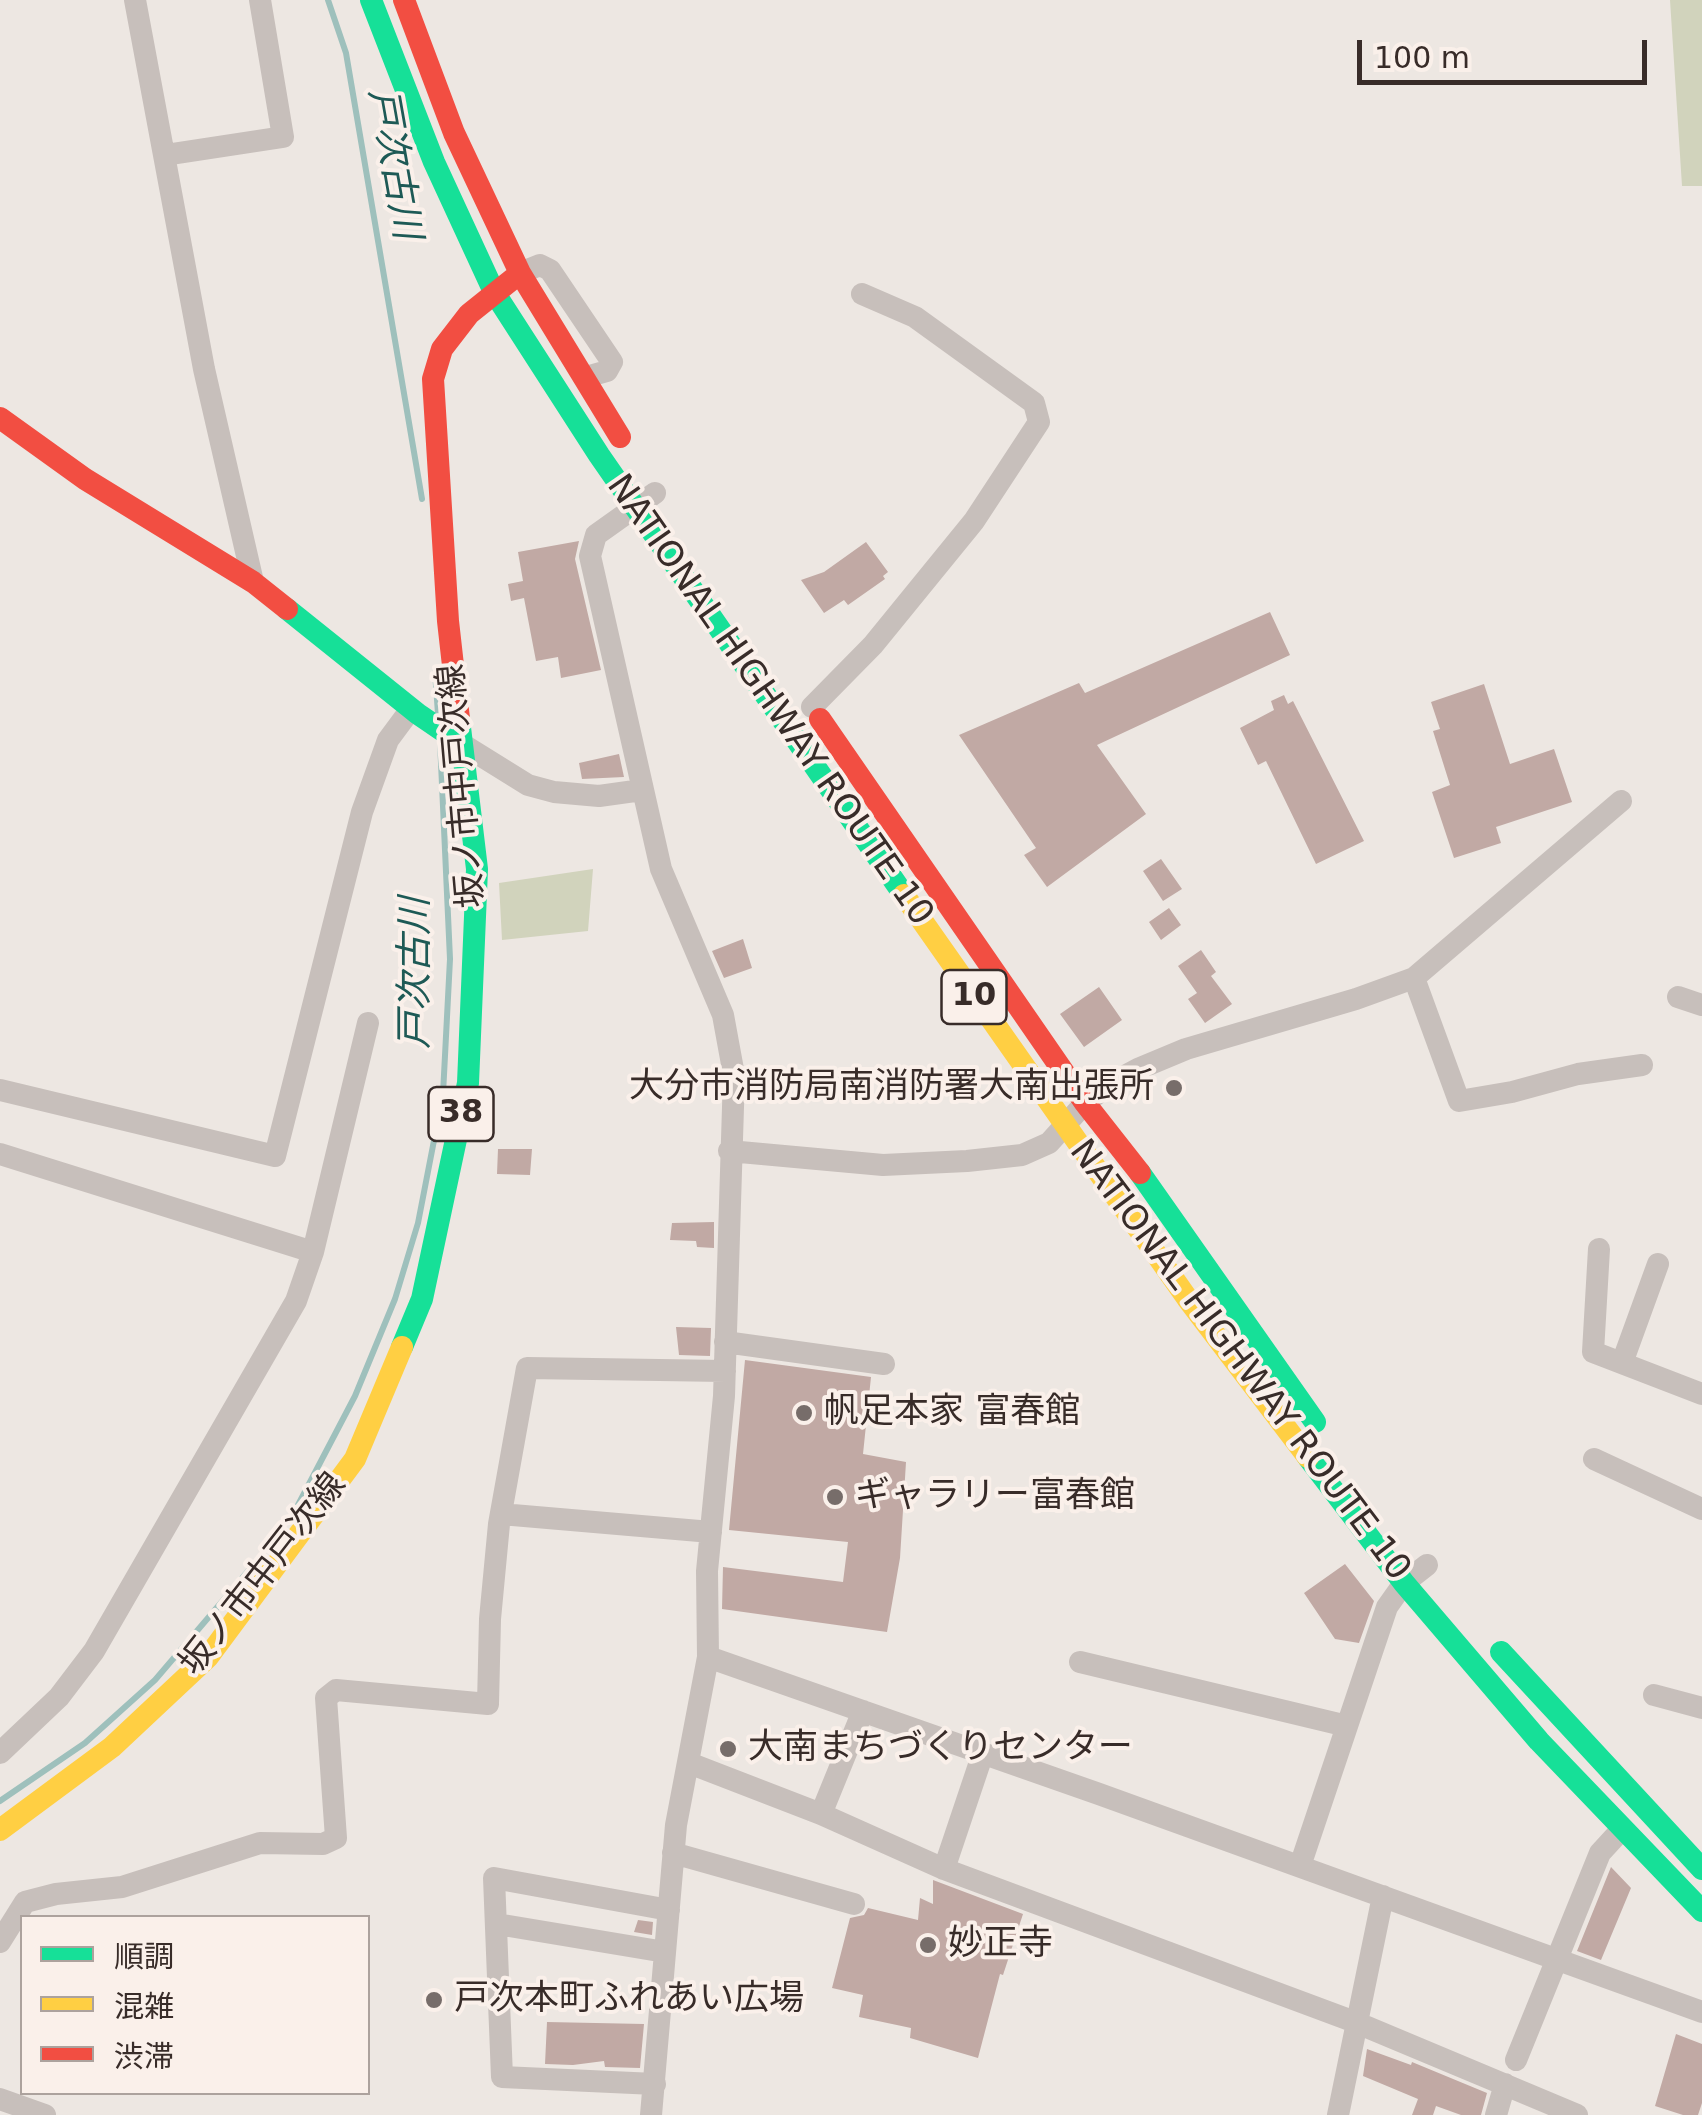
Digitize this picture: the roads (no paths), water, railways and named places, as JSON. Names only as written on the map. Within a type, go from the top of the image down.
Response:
[{"type":"main road","name":"NATIONAL HIGHWAY ROUTE 10","points":[[371,0],[434,162],[494,292],[636,508],[1065,1127],[1230,1356],[1404,1583],[1539,1741],[1702,1911]]},
{"type":"main road","name":"NATIONAL HIGHWAY ROUTE 10","points":[[404,0],[454,132],[520,273],[651,485]]},
{"type":"main road","name":"坂ノ市中戸次線","points":[[0,1830],[112,1747],[208,1658],[355,1460],[422,1300],[468,1082],[477,869],[455,740],[433,379],[442,349],[469,314],[520,273]]},
{"type":"main road","points":[[0,418],[85,479],[253,582],[414,712],[455,740]]},
{"type":"main road","name":"NATIONAL HIGHWAY ROUTE 10","points":[[806,699],[1085,1102],[1135,1166],[1323,1434]]},
{"type":"main road","points":[[1487,1636],[1702,1868]]},
{"type":"street","points":[[135,0],[204,369],[253,582]]},
{"type":"street","points":[[165,155],[283,137],[260,0]]},
{"type":"street","points":[[806,699],[874,645],[974,520],[1038,422],[1034,403],[915,317],[862,294]]},
{"type":"street","points":[[651,485],[636,508],[596,535],[590,556],[661,869],[722,1015],[734,1075],[725,1371],[708,1570],[708,1657],[676,1824],[651,2115]]},
{"type":"street","points":[[0,1090],[276,1156],[362,812],[388,740],[414,712]]},
{"type":"street","points":[[455,740],[528,785],[554,792],[600,796],[642,790]]},
{"type":"street","points":[[730,1151],[882,1165],[967,1162],[1022,1155],[1049,1144],[1085,1102],[1110,1084],[1186,1049],[1414,978],[1620,800]]},
{"type":"street","points":[[1414,978],[1459,1101],[1578,1074],[1642,1065]]},
{"type":"street","points":[[1678,997],[1702,1005]]},
{"type":"street","points":[[0,1753],[59,1697],[94,1651],[296,1301],[312,1252],[368,1022]]},
{"type":"street","points":[[0,1154],[312,1252]]},
{"type":"street","points":[[1599,1249],[1593,1352],[1702,1394]]},
{"type":"street","points":[[1622,1363],[1658,1264]]},
{"type":"street","points":[[725,1342],[884,1364]]},
{"type":"street","points":[[0,1942],[25,1902],[56,1894],[122,1887],[260,1843],[324,1844],[336,1838],[326,1698],[336,1690],[488,1704],[490,1619],[501,1514],[527,1368],[725,1371]]},
{"type":"street","points":[[1594,1459],[1702,1508]]},
{"type":"street","points":[[501,1514],[711,1532]]},
{"type":"street","points":[[1300,1866],[1388,1607],[1404,1583],[1426,1565]]},
{"type":"street","points":[[708,1657],[1702,2012]]},
{"type":"street","points":[[1080,1662],[1347,1726]]},
{"type":"street","points":[[1654,1694],[1702,1708]]},
{"type":"street","points":[[821,1814],[863,1712]]},
{"type":"street","points":[[944,1870],[983,1754]]},
{"type":"street","points":[[689,1762],[821,1814],[944,1870],[1355,2022],[1577,2115]]},
{"type":"street","points":[[1516,2060],[1600,1853],[1622,1829]]},
{"type":"street","points":[[674,1853],[854,1904]]},
{"type":"street","points":[[655,2084],[502,2077],[494,1878],[669,1910]]},
{"type":"street","points":[[1338,2115],[1383,1896]]},
{"type":"street","points":[[498,1924],[665,1952]]},
{"type":"street","points":[[1496,2115],[1506,2084]]},
{"type":"street","points":[[0,2100],[45,2115]]},
{"type":"waterway","name":"戸次古川","points":[[328,0],[346,53],[422,499]]},
{"type":"waterway","name":"戸次古川","points":[[435,671],[438,714]]},
{"type":"waterway","name":"戸次古川","points":[[298,1505],[355,1396],[395,1299],[418,1223],[443,1094],[450,959],[440,741]]},
{"type":"waterway","name":"戸次古川","points":[[0,1801],[85,1743],[155,1680],[255,1563]]},
{"type":"place","name":"大分市消防局南消防署大南出張所","points":[[1174,1088]]},
{"type":"place","name":"帆足本家 富春館","points":[[804,1413]]},
{"type":"place","name":"ギャラリー富春館","points":[[835,1497]]},
{"type":"place","name":"大南まちづくりセンター","points":[[728,1749]]},
{"type":"place","name":"妙正寺","points":[[928,1945]]},
{"type":"place","name":"戸次本町ふれあい広場","points":[[434,2000]]}]
